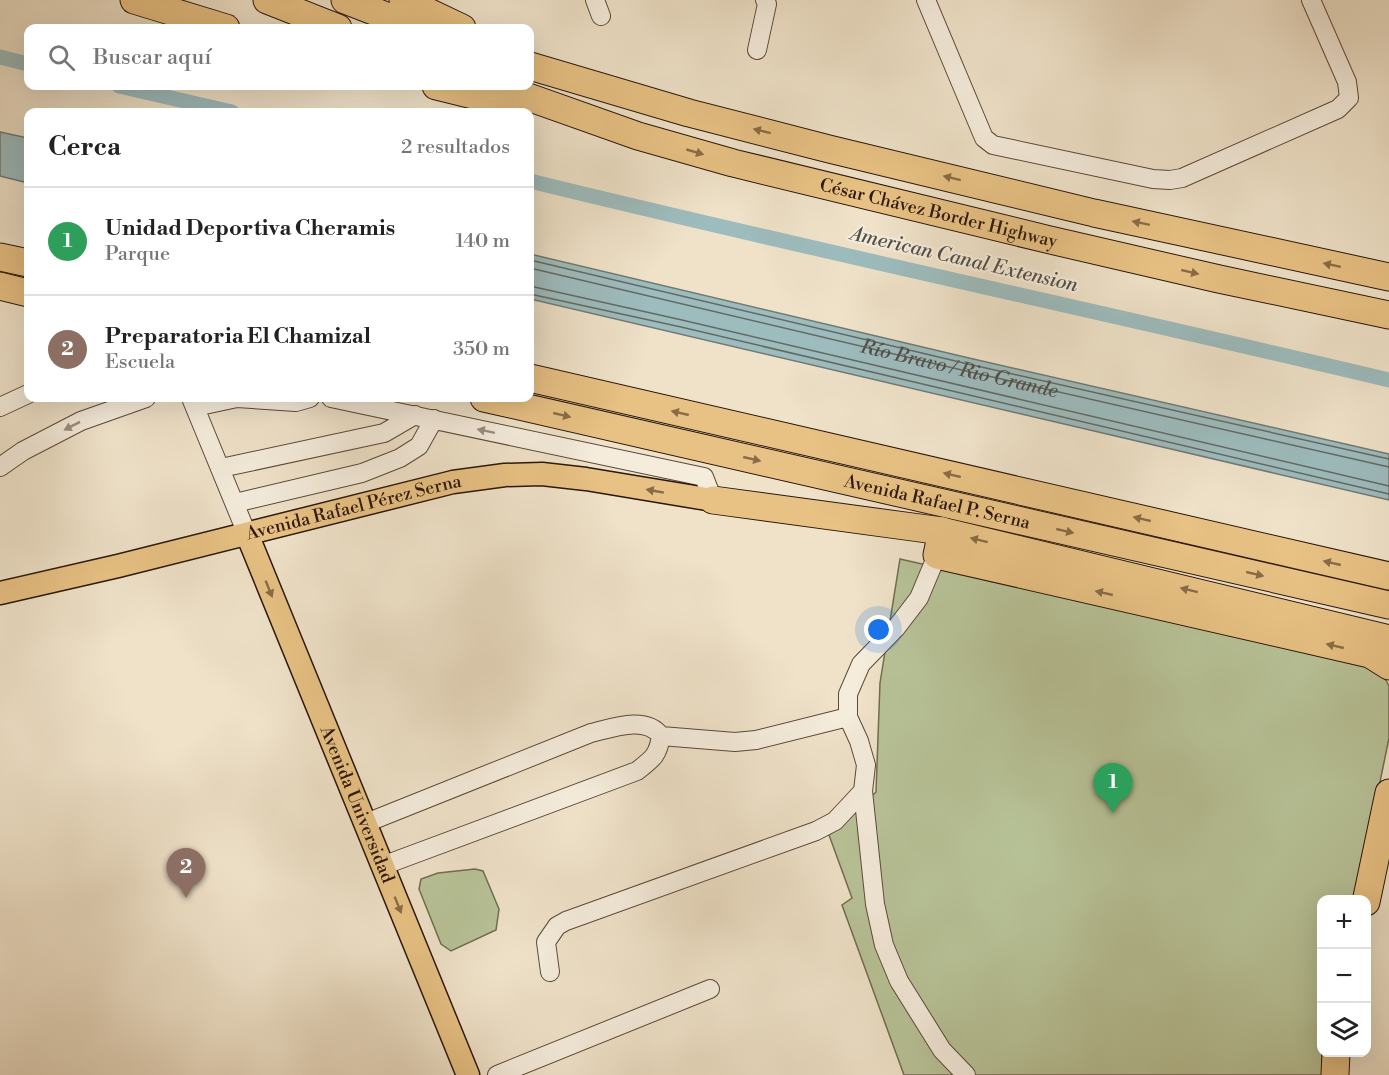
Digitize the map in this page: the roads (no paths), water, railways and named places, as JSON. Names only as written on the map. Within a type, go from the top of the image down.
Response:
[{"type":"highway","points":[[134,0],[213,24]]},
{"type":"highway","points":[[267,0],[328,24]]},
{"type":"highway","points":[[345,0],[407,24]]},
{"type":"highway","points":[[403,0],[454,24]]},
{"type":"highway","name":"César Chávez Border Highway","points":[[538,67],[689,112],[840,152],[1094,213],[1389,277]]},
{"type":"highway","points":[[452,90],[525,108]]},
{"type":"highway","name":"César Chávez Border Highway","points":[[507,90],[639,136],[799,179],[1219,279],[1389,315]]},
{"type":"highway","points":[[534,110],[639,136]]},
{"type":"highway","points":[[0,256],[24,262]]},
{"type":"highway","points":[[0,286],[24,292]]},
{"type":"highway","name":"Avenida Rafael P. Serna","points":[[534,379],[1389,576]]},
{"type":"highway","name":"Avenida Rafael P. Serna","points":[[501,402],[1389,605]]},
{"type":"highway","points":[[713,500],[940,543],[1389,639]]},
{"type":"highway","points":[[940,543],[1370,654],[1389,666]]},
{"type":"highway","points":[[1367,895],[1389,793]]},
{"type":"highway","points":[[1335,1075],[1336,1057]]},
{"type":"main road","name":"Avenida Rafael Pérez Serna","points":[[0,593],[453,482],[505,475],[543,474],[585,479],[713,500]]},
{"type":"main road","name":"Avenida Universidad","points":[[247,534],[468,1075]]},
{"type":"lane","points":[[757,50],[767,4],[765,0]]},
{"type":"lane","points":[[927,0],[978,126],[984,138],[993,145],[1153,179],[1170,180],[1182,178],[1338,109],[1349,98],[1347,82],[1311,0]]},
{"type":"lane","points":[[0,407],[24,396]]},
{"type":"lane","points":[[0,467],[81,421],[135,402]]},
{"type":"lane","points":[[193,402],[247,534]]},
{"type":"lane","points":[[350,402],[704,477],[713,500]]},
{"type":"lane","points":[[221,468],[384,433],[415,416]]},
{"type":"lane","points":[[235,503],[362,473],[400,458],[419,446],[434,419]]},
{"type":"lane","points":[[940,543],[919,598],[896,628],[861,664],[848,694],[848,717],[859,741],[866,765],[863,791],[874,904],[884,945],[899,981],[942,1050],[966,1075]]},
{"type":"lane","points":[[661,736],[735,742],[756,740],[848,717]]},
{"type":"lane","points":[[366,823],[591,733],[618,726],[646,724],[656,729],[661,736],[659,751],[637,771],[382,866]]},
{"type":"lane","points":[[550,972],[546,942],[557,926],[816,831],[836,821],[863,791]]},
{"type":"lane","points":[[497,1075],[710,989]]},
{"type":"water","points":[[0,132],[24,137],[24,182],[0,176]]},
{"type":"water","name":"Río Bravo / Rio Grande","points":[[534,255],[1389,454],[1389,500],[534,300]]},
{"type":"waterway","name":"American Canal Extension","points":[[0,57],[24,63]]},
{"type":"waterway","name":"American Canal Extension","points":[[136,90],[215,108]]},
{"type":"waterway","name":"American Canal Extension","points":[[534,182],[1389,380]]},
{"type":"place","name":"Unidad Deportiva Cheramis","points":[[1113,813]]},
{"type":"place","name":"Preparatoria El Chamizal","points":[[186,898]]}]
